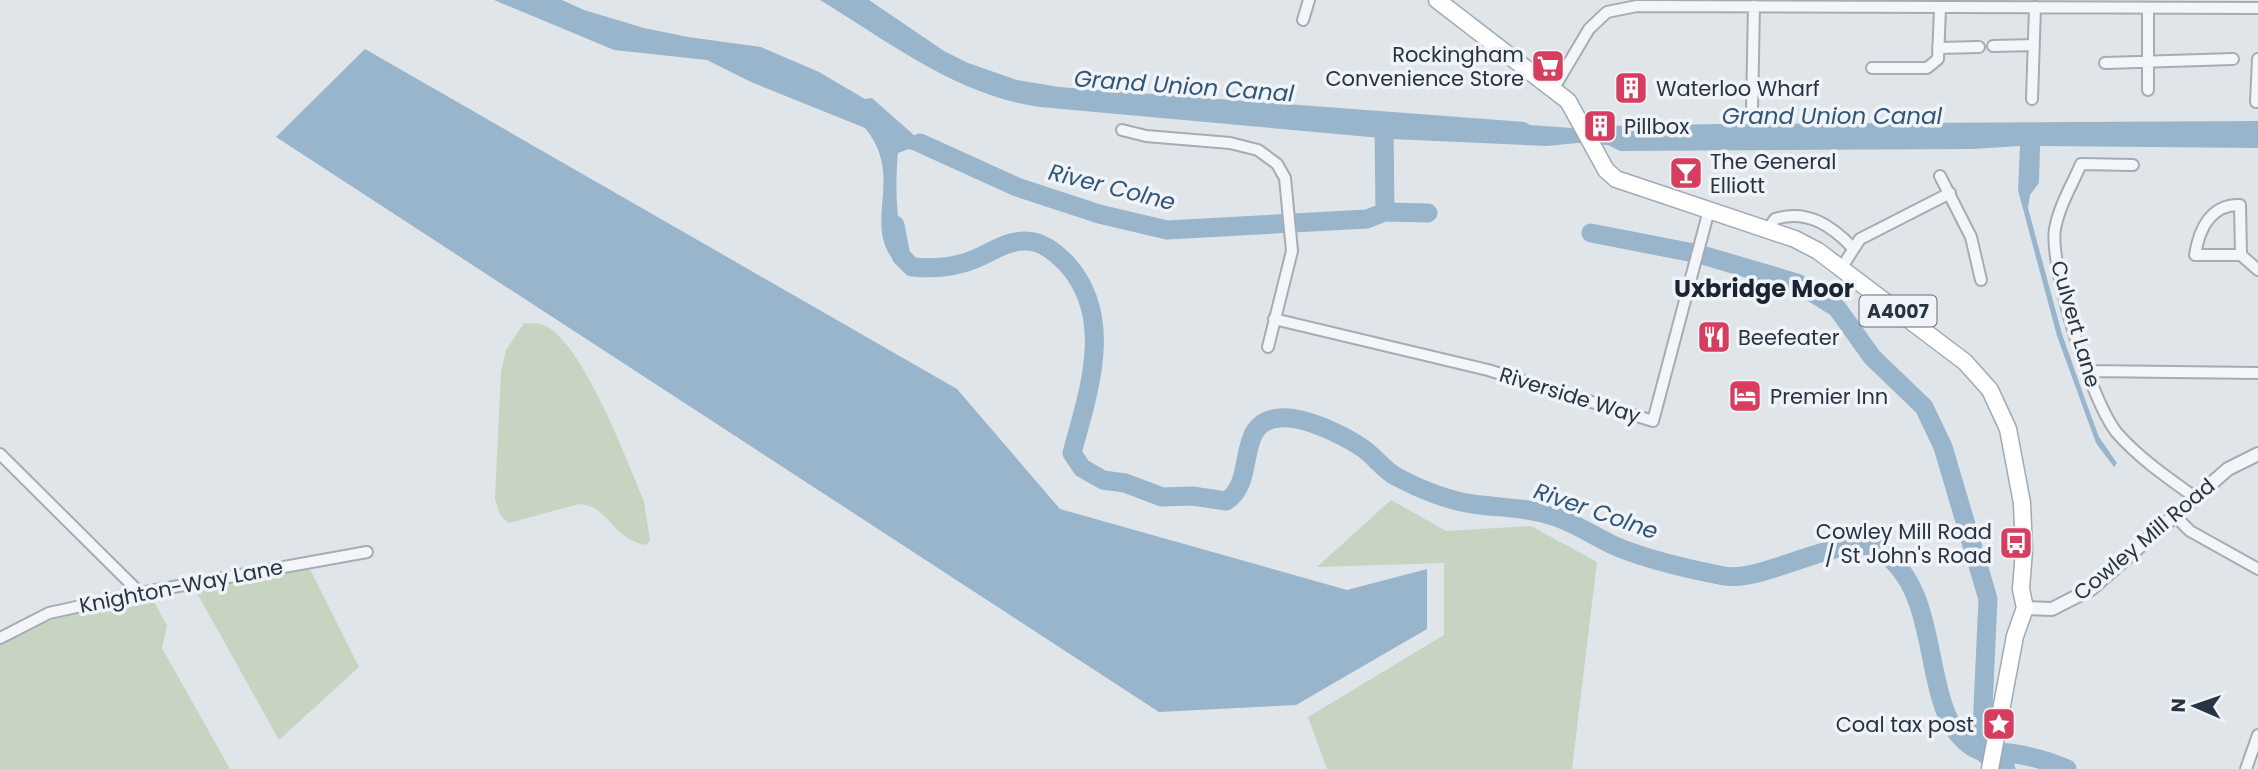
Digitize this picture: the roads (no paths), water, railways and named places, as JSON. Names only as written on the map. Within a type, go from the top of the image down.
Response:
[{"type":"main road","name":"A4007","points":[[1437,0],[1554,88],[1575,112],[1606,170],[1616,179],[1795,239],[1842,267],[1965,362],[1990,390],[2008,429],[2016,463],[2024,524],[2021,589],[2025,608],[2015,636],[1990,769]]},
{"type":"street","points":[[1303,20],[1309,0]]},
{"type":"street","points":[[1554,88],[1606,6],[1940,8],[1980,4],[2148,10],[2258,8]]},
{"type":"street","points":[[1752,110],[1754,6]]},
{"type":"street","points":[[2032,99],[2035,7]]},
{"type":"street","points":[[1872,68],[1927,68],[1938,59],[1940,8]]},
{"type":"street","points":[[2148,10],[2148,90]]},
{"type":"street","points":[[1993,46],[2034,46]]},
{"type":"street","points":[[1938,48],[1979,47]]},
{"type":"street","points":[[2105,63],[2233,59]]},
{"type":"street","points":[[2256,102],[2258,59]]},
{"type":"street","points":[[1122,130],[1146,136],[1230,143],[1258,150],[1277,164],[1285,178],[1292,251],[1268,347]]},
{"type":"street","name":"Culvert Lane","points":[[2133,165],[2081,164],[2055,230],[2054,250],[2087,371],[2102,410],[2116,431],[2140,456],[2196,498]]},
{"type":"street","points":[[1940,176],[1971,237],[1981,280]]},
{"type":"street","points":[[1842,267],[1860,239],[1950,193]]},
{"type":"street","points":[[2241,255],[2240,205],[2226,205],[2209,216],[2197,237],[2195,255],[2241,255],[2258,270]]},
{"type":"street","name":"Riverside Way","points":[[1274,319],[1488,370],[1653,421],[1709,211]]},
{"type":"street","points":[[1768,229],[1775,219],[1786,216],[1810,217],[1837,231],[1853,247]]},
{"type":"street","points":[[2087,371],[2258,373]]},
{"type":"street","points":[[0,454],[140,593]]},
{"type":"street","name":"Cowley Mill Road","points":[[2025,608],[2052,609],[2091,589],[2228,469],[2258,454]]},
{"type":"street","points":[[2176,517],[2190,531],[2258,569]]},
{"type":"street","name":"Knighton-Way Lane","points":[[0,638],[49,613],[140,593],[367,552]]},
{"type":"street","points":[[2246,769],[2258,735]]},
{"type":"water","points":[[494,0],[562,0],[584,10],[644,28],[761,47],[819,72],[865,99],[872,98],[916,137],[946,150],[941,160],[909,149],[898,153],[896,186],[899,225],[906,243],[891,257],[881,227],[884,179],[882,162],[876,145],[865,128],[751,82],[707,60],[614,50]]},
{"type":"water","points":[[820,0],[869,0],[944,51],[968,63],[1017,80],[1059,87],[1600,130],[1606,126],[1720,124],[2258,121],[2258,148],[2040,146],[2039,183],[2030,195],[2028,208],[2062,334],[2099,437],[2117,463],[2114,467],[2096,443],[2057,336],[2018,190],[2020,146],[1972,149],[1620,151],[1608,145],[1577,143],[1547,146],[1392,139],[1040,107],[981,92],[953,79],[898,49]]},
{"type":"water","points":[[365,49],[957,389],[1060,509],[1347,590],[1427,569],[1427,629],[1296,705],[1159,712],[276,137]]},
{"type":"waterway","points":[[1384,125],[1385,212]]},
{"type":"waterway","name":"River Colne","points":[[920,143],[1017,187],[1099,214],[1167,230],[1367,219],[1385,212],[1428,213]]},
{"type":"waterway","name":"River Colne","points":[[895,225],[901,256],[912,267],[960,264],[1018,241],[1043,245],[1066,263],[1081,284],[1090,307],[1094,331],[1090,381],[1072,453],[1082,468],[1103,480],[1125,483],[1162,497],[1192,496],[1226,501],[1236,492],[1256,430],[1265,422],[1290,418],[1311,423],[1343,437],[1366,450],[1392,474],[1434,494],[1464,502],[1543,513],[1569,522],[1628,551],[1696,570],[1724,576],[1741,576],[1846,547],[1865,546],[1879,550],[1901,569],[1915,594],[1944,709],[1956,731],[1978,750],[2025,756],[2067,769]]},
{"type":"waterway","name":"River Colne","points":[[1591,233],[1699,254],[1797,283],[1837,308],[1872,357],[1924,407],[1943,447],[1988,599],[1981,751],[2006,769]]},
{"type":"place","name":"Rockingham Convenience Store","points":[[1548,66]]},
{"type":"place","name":"Waterloo Wharf","points":[[1631,88]]},
{"type":"place","name":"Pillbox","points":[[1600,126]]},
{"type":"place","name":"The General Elliott","points":[[1686,173]]},
{"type":"place","name":"Beefeater","points":[[1714,337]]},
{"type":"place","name":"Premier Inn","points":[[1745,396]]},
{"type":"place","name":"Cowley Mill Road / St John's Road","points":[[2016,543]]},
{"type":"place","name":"Coal tax post","points":[[1999,724]]},
{"type":"district","name":"Uxbridge Moor","points":[[1764,288]]},
{"type":"water label","name":"Grand Union Canal","points":[[1184,86]]},
{"type":"water label","name":"Grand Union Canal","points":[[1832,116]]}]
